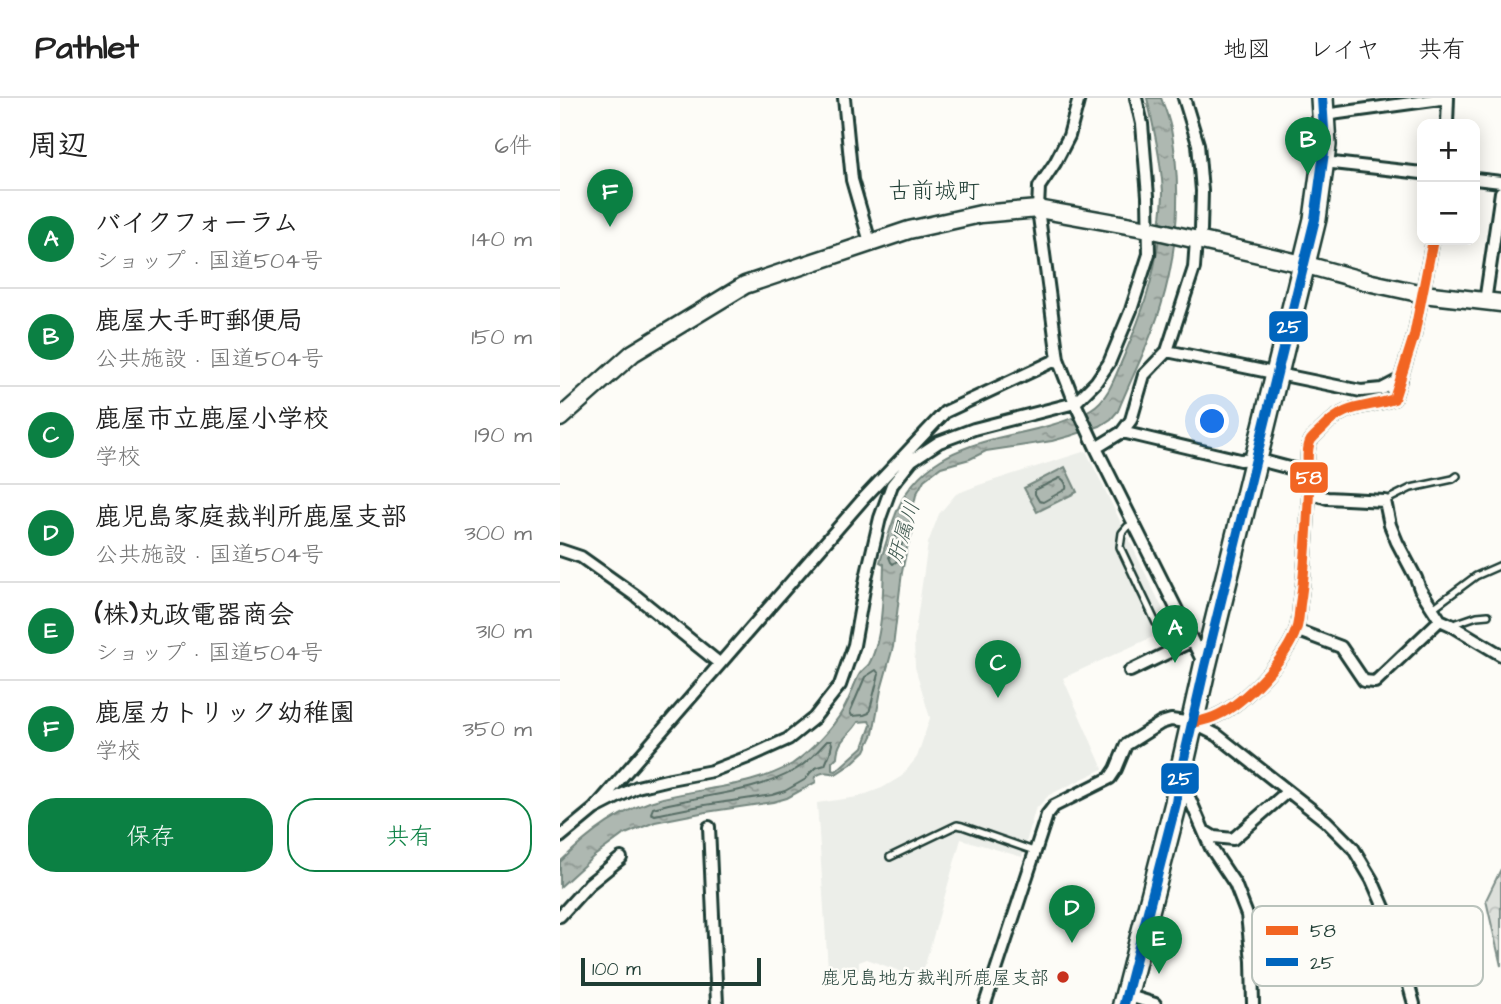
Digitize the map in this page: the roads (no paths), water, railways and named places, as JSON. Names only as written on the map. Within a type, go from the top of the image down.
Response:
[{"type":"highway","points":[[1125,999],[1176,803],[1205,666],[1315,219],[1324,162],[1323,107]]},
{"type":"street","points":[[844,98],[852,180],[870,242]]},
{"type":"street","points":[[1079,98],[1069,136],[1040,187],[1038,209],[1058,359],[1096,448],[1205,666]]},
{"type":"street","points":[[594,809],[637,787],[712,771],[748,757],[788,739],[814,718],[840,685],[855,645],[866,578],[880,518],[892,485],[912,460],[939,442],[975,429],[1075,403],[1096,383],[1109,363],[1131,310],[1149,254],[1142,124],[1136,98]]},
{"type":"street","points":[[1096,448],[1122,432],[1131,420],[1144,375],[1167,351],[1194,268],[1196,240],[1201,230],[1202,191],[1198,144],[1184,98]]},
{"type":"street","points":[[1323,107],[1448,98],[1447,119]]},
{"type":"street","points":[[1324,162],[1417,172]]},
{"type":"street","points":[[1480,180],[1501,182]]},
{"type":"street","points":[[560,418],[633,353],[745,285],[909,230],[981,214],[1038,209],[1149,229],[1303,264],[1372,284],[1423,294],[1493,302],[1501,192]]},
{"type":"street","points":[[1193,723],[1218,715],[1239,702],[1281,657],[1296,631],[1303,589],[1309,492],[1307,458],[1310,441],[1343,411],[1394,399],[1414,336],[1432,245]]},
{"type":"street","points":[[1167,351],[1361,391],[1382,389],[1401,379]]},
{"type":"street","points":[[560,836],[594,809],[864,498],[945,412],[1058,359]]},
{"type":"street","points":[[1122,432],[1240,460],[1255,459],[1309,473]]},
{"type":"street","points":[[1309,492],[1327,498],[1385,501],[1397,542],[1420,589],[1433,608],[1445,622],[1501,655]]},
{"type":"street","points":[[560,550],[580,557],[625,588],[719,663]]},
{"type":"street","points":[[1296,631],[1341,647],[1364,681],[1376,682],[1433,628],[1445,622]]},
{"type":"street","points":[[1130,671],[1192,641]]},
{"type":"street","points":[[985,1004],[1047,815],[1054,806],[1110,778],[1126,745],[1161,723],[1171,720],[1193,723],[1217,735],[1326,821],[1353,848],[1383,906]]},
{"type":"street","points":[[1180,776],[1211,848],[1235,884],[1247,915],[1252,961],[1252,1004]]},
{"type":"street","points":[[1204,831],[1214,837],[1233,839],[1288,791]]},
{"type":"street","points":[[709,827],[717,1004]]},
{"type":"street","points":[[560,916],[589,884],[621,858]]},
{"type":"street","points":[[1409,986],[1414,1004]]},
{"type":"street","points":[[1125,999],[1155,1004]]},
{"type":"lane","points":[[1385,501],[1411,488],[1457,476]]},
{"type":"lane","points":[[1134,523],[1126,527],[1120,547],[1156,623]]},
{"type":"lane","points":[[1433,608],[1476,576],[1501,565]]},
{"type":"lane","points":[[1445,622],[1488,615]]},
{"type":"lane","points":[[890,857],[957,825],[1034,851]]},
{"type":"water","name":"肝属川","points":[[1147,98],[1161,98],[1171,129],[1177,196],[1175,241],[1157,320],[1118,411],[1100,426],[1052,441],[986,451],[970,459],[941,467],[924,480],[916,495],[909,524],[913,531],[902,572],[893,647],[873,734],[865,751],[851,764],[836,774],[820,774],[815,777],[816,782],[787,798],[655,822],[623,835],[593,857],[560,887],[560,862],[583,841],[620,815],[648,802],[729,786],[777,772],[806,753],[827,732],[839,717],[859,675],[874,654],[883,601],[884,564],[880,562],[903,498],[927,470],[957,451],[991,439],[1062,422],[1091,409],[1103,399],[1115,378],[1137,324],[1158,246],[1163,192]],"holes":[[[869,721],[871,725],[863,747],[836,771],[832,770],[832,762],[837,757],[842,741],[858,722]]]},
{"type":"water","points":[[1065,467],[1077,492],[1037,512],[1024,488]]},
{"type":"place","name":"鹿屋大手町郵便局","points":[[1308,175]]},
{"type":"place","name":"鹿屋カトリック幼稚園","points":[[610,227]]},
{"type":"place","name":"バイクフォーラム","points":[[1175,663]]},
{"type":"place","name":"鹿屋市立鹿屋小学校","points":[[998,698]]},
{"type":"place","name":"鹿児島家庭裁判所鹿屋支部","points":[[1072,943]]},
{"type":"place","name":"(株)丸政電器商会","points":[[1159,974]]},
{"type":"place","name":"鹿児島地方裁判所鹿屋支部","points":[[1063,977]]},
{"type":"district","name":"古前城町","points":[[934,190]]}]
